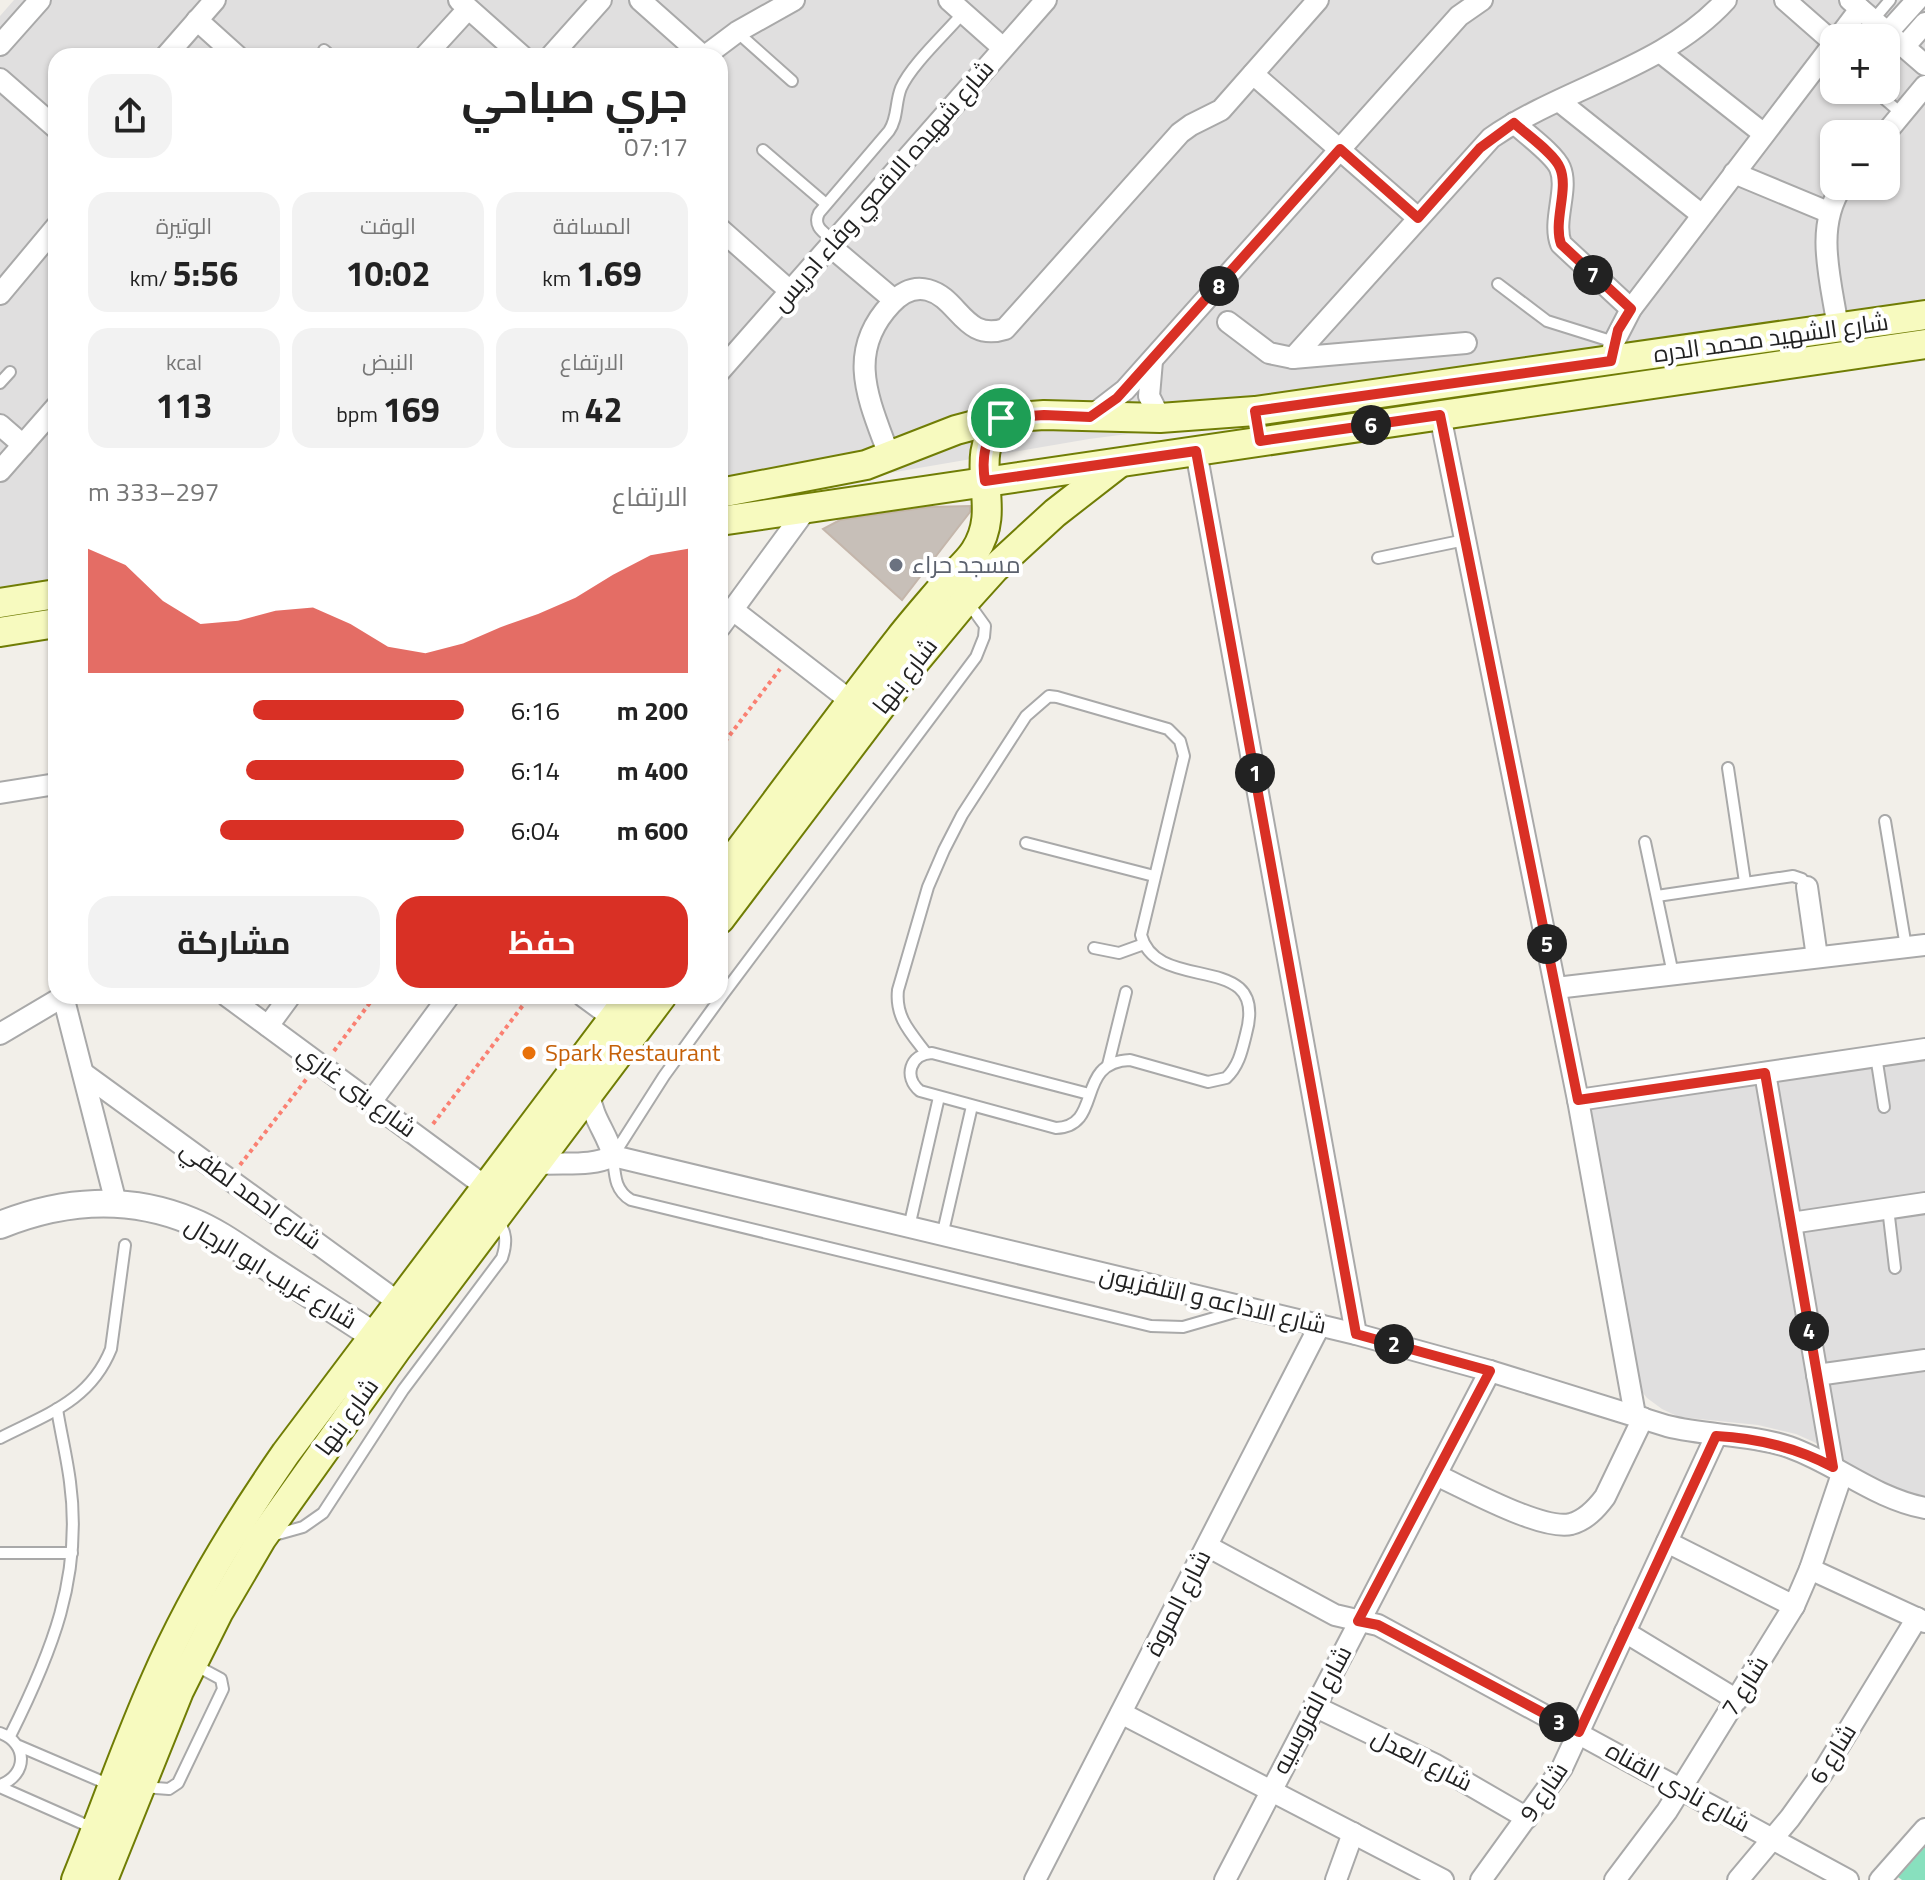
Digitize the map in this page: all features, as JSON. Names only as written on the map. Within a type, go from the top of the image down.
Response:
[{"type":"main road","name":"شارع الشهيد محمد الدره","points":[[728,490],[840,472],[890,458],[956,430],[1001,418],[1044,415],[1160,418],[1255,411],[1612,352],[1824,330],[1925,315]]},
{"type":"main road","points":[[1814,360],[1824,330]]},
{"type":"main road","name":"شارع الشهيد محمد الدره","points":[[728,520],[1925,344]]},
{"type":"main road","points":[[1255,411],[1260,441]]},
{"type":"main road","name":"شارع بنها","points":[[728,859],[923,610],[975,552],[988,518],[982,465],[984,448],[1001,418]]},
{"type":"main road","name":"شارع بنها","points":[[728,908],[913,664],[966,600],[1055,513],[1120,462]]},
{"type":"main road","points":[[0,603],[48,595]]},
{"type":"main road","points":[[0,632],[48,624]]},
{"type":"main road","name":"شارع بنها","points":[[76,1880],[154,1681],[214,1564],[286,1453],[494,1217],[656,1004]]},
{"type":"main road","name":"شارع بنها","points":[[410,1310],[486,1187],[622,1007]]},
{"type":"main road","name":"شارع بنها","points":[[103,1880],[192,1664],[262,1538],[385,1343]]},
{"type":"street","points":[[0,45],[40,0]]},
{"type":"street","points":[[173,48],[215,0]]},
{"type":"street","points":[[558,48],[601,0]]},
{"type":"street","points":[[640,0],[695,48]]},
{"type":"street","points":[[715,48],[794,0]]},
{"type":"street","name":"شارع شهيده الاقصي وفاء ادريس","points":[[728,362],[1046,0]]},
{"type":"street","points":[[890,458],[869,398],[863,366],[870,334],[877,319],[894,300],[913,289],[923,289],[934,292],[975,328],[995,332],[1005,329],[1180,133],[1221,110],[1318,0]]},
{"type":"street","points":[[1293,358],[1480,148],[1514,123],[1660,52],[1688,35],[1726,0]]},
{"type":"street","points":[[1785,0],[1820,29]]},
{"type":"street","points":[[1868,15],[1917,0]]},
{"type":"street","points":[[1090,417],[1117,398],[1152,361],[1340,149],[1476,2]]},
{"type":"street","points":[[431,48],[464,4],[513,48]]},
{"type":"street","points":[[956,6],[1003,48]]},
{"type":"street","points":[[1868,15],[1925,65]]},
{"type":"street","points":[[197,20],[228,48]]},
{"type":"street","points":[[1904,47],[1925,23]]},
{"type":"street","points":[[1660,52],[1764,134]]},
{"type":"street","points":[[1612,352],[1631,309],[1820,61]]},
{"type":"street","points":[[1253,74],[1418,218]]},
{"type":"street","points":[[0,79],[48,121]]},
{"type":"street","points":[[1897,120],[1925,86]]},
{"type":"street","points":[[1559,101],[1702,215]]},
{"type":"street","points":[[1514,123],[1560,166],[1558,233],[1561,244],[1631,309]]},
{"type":"street","points":[[1734,173],[1828,212]]},
{"type":"street","points":[[1824,330],[1825,235],[1828,212],[1834,200]]},
{"type":"street","points":[[728,239],[790,291]]},
{"type":"street","points":[[832,243],[894,300]]},
{"type":"street","points":[[0,294],[48,244]]},
{"type":"street","points":[[1228,322],[1269,353],[1293,358],[1466,343]]},
{"type":"street","points":[[1152,361],[1149,396],[1160,418]]},
{"type":"street","points":[[1436,1475],[1543,1523],[1557,1526],[1571,1524],[1596,1509],[1605,1497],[1639,1416],[1440,415]]},
{"type":"street","points":[[0,471],[48,416]]},
{"type":"street","points":[[0,425],[23,445]]},
{"type":"street","points":[[1196,451],[1356,1334]]},
{"type":"street","points":[[728,617],[807,508]]},
{"type":"street","points":[[733,610],[852,702]]},
{"type":"street","points":[[0,793],[48,785]]},
{"type":"street","points":[[1807,887],[1817,957]]},
{"type":"street","points":[[1556,988],[1916,946]]},
{"type":"street","points":[[0,1034],[50,1004]]},
{"type":"street","points":[[65,1004],[116,1203]]},
{"type":"street","name":"شارع بنى غازي","points":[[238,1004],[486,1187]]},
{"type":"street","points":[[268,1026],[284,1004]]},
{"type":"street","points":[[371,1102],[443,1004]]},
{"type":"street","points":[[1578,1100],[1925,1049]]},
{"type":"street","name":"شارع احمد لطفي","points":[[83,1073],[410,1310]]},
{"type":"street","points":[[1765,1073],[1817,1375],[1838,1470]]},
{"type":"street","points":[[589,1092],[595,1119],[613,1156]]},
{"type":"street","name":"شارع الاذاعه و التلفزيون","points":[[534,1165],[595,1163],[613,1156],[1320,1325],[1490,1371],[1691,1432],[1787,1447],[1838,1470],[1878,1493],[1925,1508]]},
{"type":"street","name":"شارع غريب ابو الرجال","points":[[0,1225],[53,1208],[116,1203],[166,1212],[215,1233],[385,1343]]},
{"type":"street","points":[[1791,1223],[1925,1203]]},
{"type":"street","name":"شارع المروة","points":[[1035,1880],[1320,1325]]},
{"type":"street","points":[[1817,1375],[1925,1360]]},
{"type":"street","name":"شارع الفروسيه","points":[[1225,1880],[1490,1371]]},
{"type":"street","name":"شارع 9","points":[[1481,1880],[1562,1768],[1716,1436]]},
{"type":"street","name":"شارع 7","points":[[1615,1880],[1681,1788],[1794,1606],[1810,1569],[1838,1470]]},
{"type":"street","points":[[1667,1542],[1794,1606]]},
{"type":"street","name":"شارع نادى القناه","points":[[1207,1546],[1335,1615],[1378,1625],[1848,1880]]},
{"type":"street","points":[[1810,1569],[1921,1620]]},
{"type":"street","name":"شارع 6","points":[[1738,1880],[1773,1840],[1823,1772],[1921,1620]]},
{"type":"street","points":[[1625,1632],[1737,1700]]},
{"type":"street","name":"شارع العدل","points":[[1314,1706],[1434,1764],[1527,1818]]},
{"type":"street","points":[[1121,1713],[1443,1880]]},
{"type":"street","points":[[1880,1880],[1925,1829]]},
{"type":"street","points":[[1336,1880],[1353,1833]]},
{"type":"lane","points":[[1868,15],[1890,0]]},
{"type":"lane","points":[[832,243],[816,223],[819,213],[894,124],[898,96],[906,79],[956,6]]},
{"type":"lane","points":[[737,32],[792,81]]},
{"type":"lane","points":[[1890,104],[1902,114]]},
{"type":"lane","points":[[763,150],[826,204]]},
{"type":"lane","points":[[1498,284],[1547,321],[1612,352]]},
{"type":"lane","points":[[0,383],[10,372]]},
{"type":"lane","points":[[1378,558],[1465,540]]},
{"type":"lane","points":[[728,988],[976,657],[985,626],[966,600]]},
{"type":"lane","points":[[926,1053],[901,1019],[896,1005],[901,977],[928,887],[962,815],[1026,716],[1049,696],[1168,729],[1180,741],[1184,756],[1142,926],[1144,944],[1155,959],[1163,963],[1232,982],[1245,992],[1251,1015],[1238,1063],[1234,1072],[1217,1082],[1130,1060],[1108,1065],[1099,1072],[1084,1113],[1079,1119],[1056,1128],[920,1091],[911,1081],[911,1067],[919,1056],[926,1053],[1089,1094]]},
{"type":"lane","points":[[1728,768],[1745,882]]},
{"type":"lane","points":[[1885,821],[1916,946]]},
{"type":"lane","points":[[1645,842],[1673,974]]},
{"type":"lane","points":[[1026,843],[1154,876]]},
{"type":"lane","points":[[1657,896],[1793,876],[1802,879],[1807,887]]},
{"type":"lane","points":[[1094,948],[1119,953],[1144,944]]},
{"type":"lane","points":[[1108,1065],[1126,992]]},
{"type":"lane","points":[[716,1004],[664,1076],[613,1156],[617,1185],[631,1200],[1151,1326],[1183,1327],[1249,1308]]},
{"type":"lane","points":[[1876,1056],[1884,1107]]},
{"type":"lane","points":[[909,1228],[939,1097]]},
{"type":"lane","points":[[942,1236],[972,1106]]},
{"type":"lane","points":[[1888,1208],[1895,1268]]},
{"type":"lane","points":[[262,1538],[303,1527],[323,1513],[395,1401],[502,1258],[505,1235],[503,1227],[494,1217]]},
{"type":"lane","points":[[0,1438],[74,1400],[105,1364],[111,1349],[125,1245]]},
{"type":"lane","points":[[57,1409],[71,1484],[72,1553],[64,1605],[42,1674],[5,1735],[19,1746],[112,1786]]},
{"type":"lane","points":[[0,1553],[72,1553]]},
{"type":"lane","points":[[141,1787],[174,1788],[223,1689],[221,1679],[192,1664]]},
{"type":"lane","points":[[0,1786],[11,1781],[19,1771],[22,1759],[19,1746]]},
{"type":"lane","points":[[0,1786],[96,1830]]},
{"type":"path","points":[[728,738],[791,655]]},
{"type":"path","points":[[229,1179],[369,1004]]},
{"type":"path","points":[[421,1139],[524,1004]]},
{"type":"shaded area","points":[[14,0],[1925,0],[1925,330],[1089,439],[728,501],[728,48],[48,48],[48,610],[0,617],[0,16]]},
{"type":"shaded area","points":[[1925,1057],[1925,1499],[1869,1477],[1796,1434],[1758,1425],[1679,1417],[1647,1398],[1635,1383],[1589,1106]]},
{"type":"green space","points":[[1925,1847],[1925,1880],[1902,1880],[1898,1877]]},
{"type":"building","name":"مسجد حراء","points":[[970,506],[970,512],[902,600],[823,529],[840,520],[929,507]]},
{"type":"place","name":"مسجد حراء","points":[[896,565]]},
{"type":"place","name":"Spark Restaurant","points":[[529,1053]]},
{"type":"route","points":[[1514,123],[1560,166],[1558,233],[1564,249],[1631,309],[1618,330],[1611,361],[1255,411],[1260,441],[1440,415],[1578,1100],[1765,1073],[1833,1467],[1787,1447],[1740,1437],[1716,1436],[1579,1732],[1378,1625],[1358,1621],[1490,1371],[1356,1334],[1196,451],[985,481],[982,465],[984,448],[1001,418],[1044,415],[1090,417],[1108,405],[1152,361],[1340,149],[1418,218],[1480,148],[1514,123]]}]
